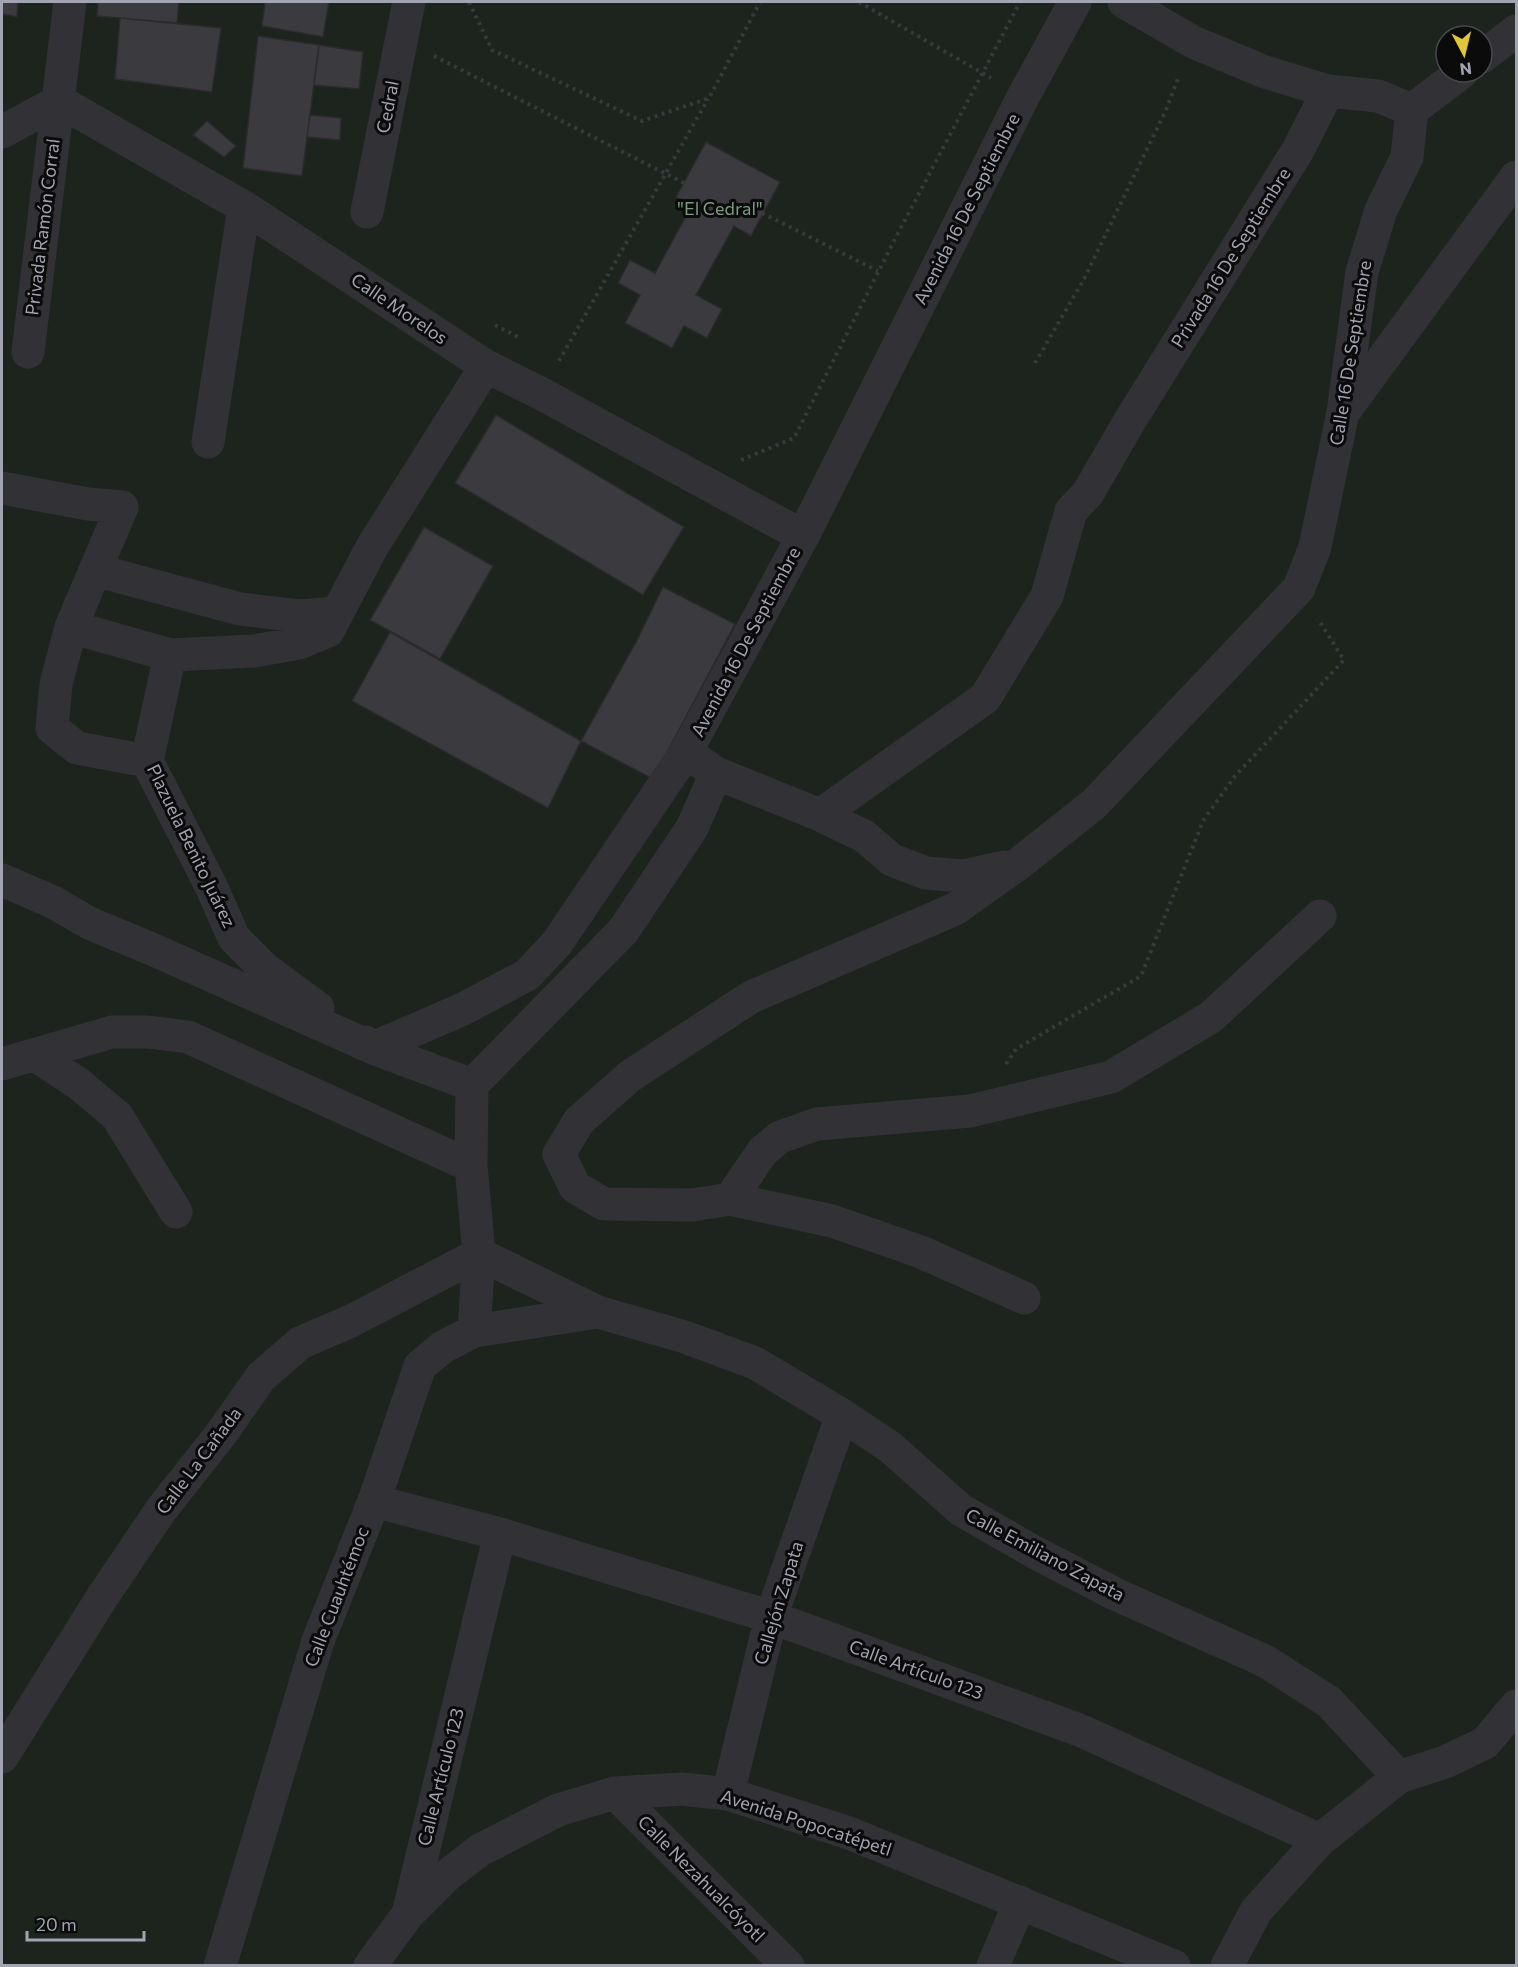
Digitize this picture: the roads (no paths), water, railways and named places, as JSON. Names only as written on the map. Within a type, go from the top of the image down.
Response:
[{"type":"street","name":"Privada Ramón Corral","points":[[28,352],[70,2]]},
{"type":"street","name":"Cedral","points":[[367,213],[409,2]]},
{"type":"street","name":"Avenida 16 De Septiembre","points":[[716,773],[687,752],[803,536],[1023,97],[1075,2]]},
{"type":"street","points":[[1124,2],[1193,42],[1265,72],[1328,91],[1378,96],[1412,110],[1446,84]]},
{"type":"street","points":[[1494,48],[1516,31]]},
{"type":"street","name":"Privada 16 De Septiembre","points":[[820,815],[985,698],[1047,596],[1071,512],[1088,493],[1298,150],[1328,91]]},
{"type":"street","points":[[2,132],[59,101]]},
{"type":"street","name":"Calle Morelos","points":[[59,101],[244,207],[486,366],[543,394],[803,536]]},
{"type":"street","name":"Calle 16 De Septiembre","points":[[1017,865],[1094,804],[1299,588],[1315,547],[1343,412],[1362,272],[1381,210],[1407,157],[1412,110]]},
{"type":"street","points":[[1343,412],[1516,177]]},
{"type":"street","points":[[208,442],[244,207]]},
{"type":"street","points":[[71,627],[170,655],[254,651],[299,643],[328,631],[372,547],[486,366]]},
{"type":"street","points":[[2,488],[88,504],[122,507],[71,627],[56,684],[52,728],[77,748],[147,761]]},
{"type":"street","points":[[95,570],[240,609],[299,616],[337,613]]},
{"type":"street","name":"Plazuela Benito Juárez","points":[[170,655],[147,761],[211,886],[234,938],[265,969],[373,1048],[472,1085]]},
{"type":"street","points":[[2,880],[55,903],[89,923],[373,1048],[463,1009],[527,975],[557,943],[687,752]]},
{"type":"street","points":[[474,1331],[479,1254],[471,1166],[472,1085],[623,931],[692,828],[716,773],[820,815],[864,836],[892,860],[926,873],[963,876],[1017,865]]},
{"type":"street","points":[[1017,865],[955,909],[751,997],[630,1076],[579,1121],[559,1154],[575,1187],[604,1204],[693,1205],[730,1199],[832,1221],[921,1252],[1024,1298]]},
{"type":"street","points":[[730,1199],[763,1151],[780,1137],[817,1125],[970,1112],[1111,1077],[1211,1017],[1320,916]]},
{"type":"street","points":[[2,1064],[112,1032],[148,1032],[188,1037],[471,1166]]},
{"type":"street","points":[[35,1055],[80,1084],[117,1116],[176,1212]]},
{"type":"street","points":[[479,1254],[598,1312]]},
{"type":"street","name":"Calle La Cañada","points":[[2,1757],[101,1599],[161,1510],[221,1434],[261,1377],[300,1343],[351,1321],[479,1254]]},
{"type":"street","name":"Calle Emiliano Zapata","points":[[474,1331],[598,1312],[686,1337],[755,1363],[842,1415],[890,1447],[961,1510],[1034,1552],[1115,1594],[1265,1661],[1320,1696],[1329,1702],[1399,1777]]},
{"type":"street","name":"Calle Cuauhtémoc","points":[[220,1965],[318,1641],[374,1501],[420,1366],[443,1347],[474,1331]]},
{"type":"street","name":"Callejón Zapata","points":[[728,1794],[771,1617],[842,1415]]},
{"type":"street","name":"Calle Artículo 123","points":[[374,1501],[500,1534],[771,1617],[1082,1731],[1320,1840]]},
{"type":"street","name":"Calle Artículo 123","points":[[408,1914],[500,1534]]},
{"type":"street","points":[[1227,1965],[1256,1911],[1320,1840],[1399,1777],[1445,1762],[1485,1743],[1516,1707]]},
{"type":"street","name":"Avenida Popocatépetl","points":[[370,1965],[408,1914],[445,1877],[480,1850],[558,1810],[615,1793],[682,1789],[728,1794],[849,1833],[1174,1965]]},
{"type":"street","name":"Calle Nezahualcóyotl","points":[[615,1793],[788,1965]]},
{"type":"street","points":[[993,1965],[1020,1902]]},
{"type":"park label","name":"\"El Cedral\"","points":[[720,209]]}]
